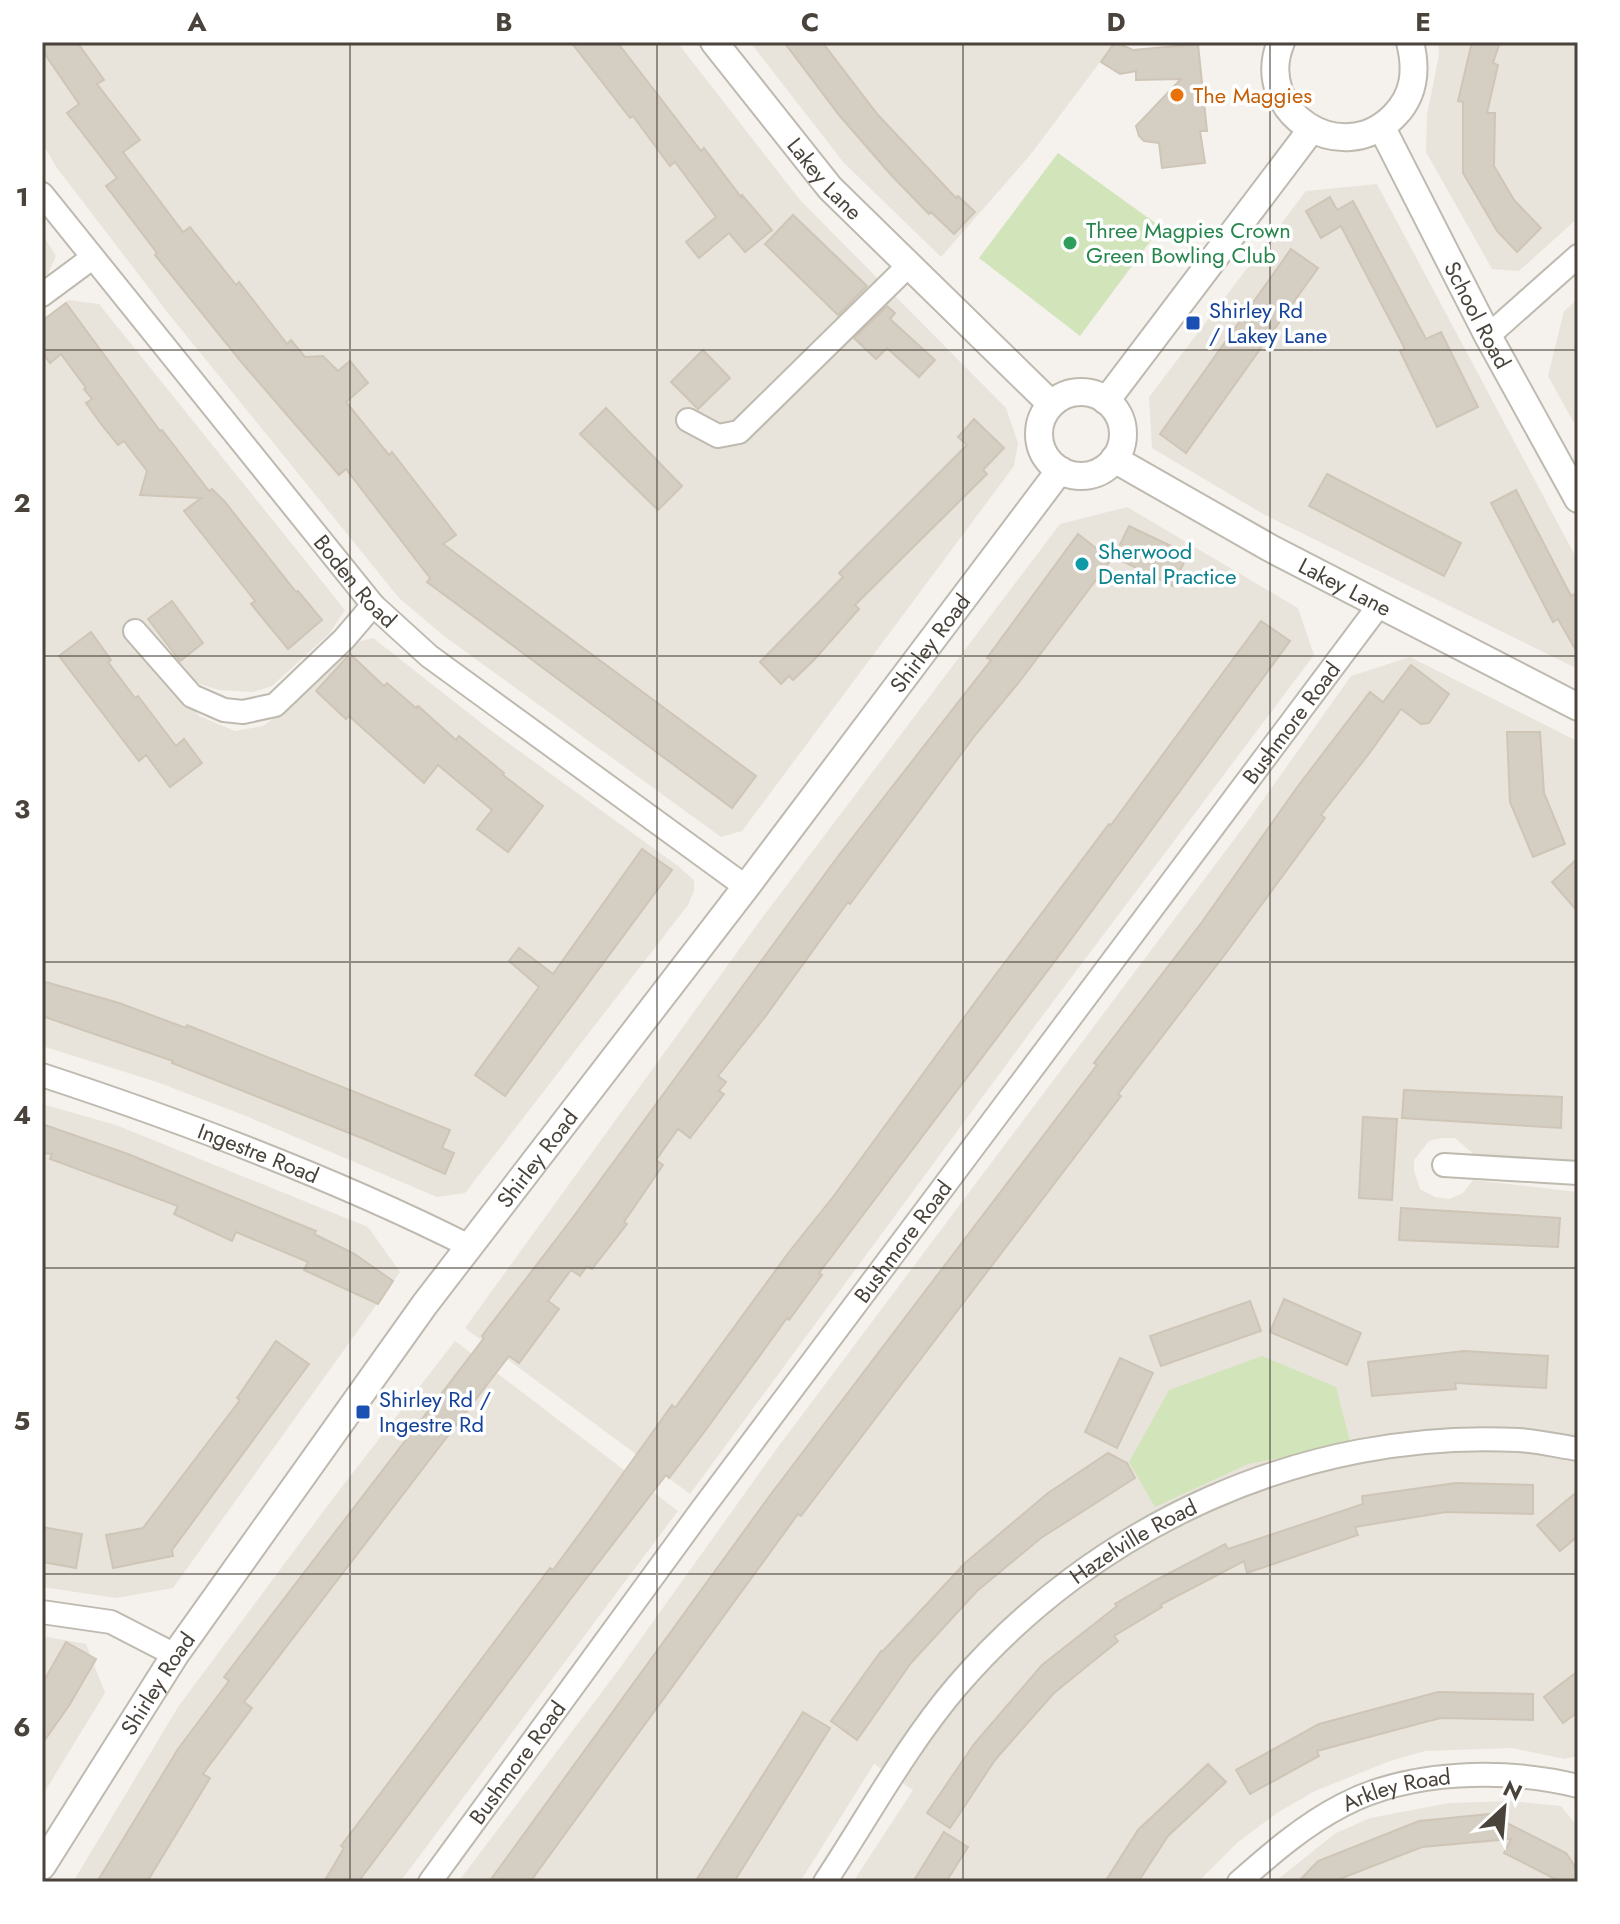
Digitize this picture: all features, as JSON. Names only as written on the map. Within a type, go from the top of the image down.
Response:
[{"type":"street","name":"Lakey Lane","points":[[714,42],[830,188],[1051,404]]},
{"type":"street","points":[[1281,42],[1275,68],[1278,89],[1286,106],[1311,130],[1338,139],[1364,136],[1382,128],[1405,105],[1413,83],[1414,60],[1410,42]]},
{"type":"street","name":"School Road","points":[[1382,128],[1488,336],[1578,499]]},
{"type":"street","points":[[1106,401],[1311,130]]},
{"type":"street","name":"Boden Road","points":[[42,194],[373,605],[429,656],[746,887]]},
{"type":"street","points":[[1488,336],[1578,256]]},
{"type":"street","points":[[42,295],[92,258]]},
{"type":"street","points":[[688,420],[718,436],[739,432],[910,264]]},
{"type":"street","points":[[1084,392],[1106,401],[1121,422],[1123,435],[1114,459],[1095,473],[1083,475],[1060,470],[1043,451],[1039,439],[1039,426],[1051,404],[1061,396],[1084,392]]},
{"type":"street","name":"Lakey Lane","points":[[1114,459],[1270,548],[1578,707]]},
{"type":"street","name":"Shirley Road","points":[[42,1866],[175,1655],[469,1246],[746,887],[1060,470]]},
{"type":"street","name":"Bushmore Road","points":[[430,1882],[700,1512],[1380,604]]},
{"type":"street","points":[[135,631],[192,696],[224,710],[243,712],[275,705],[344,639],[373,605]]},
{"type":"street","name":"Ingestre Road","points":[[42,1075],[139,1107],[301,1169],[398,1210],[469,1246]]},
{"type":"street","points":[[1444,1165],[1578,1173]]},
{"type":"street","name":"Hazelville Road","points":[[825,1882],[910,1749],[956,1687],[1051,1594],[1092,1562],[1159,1522],[1256,1479],[1389,1445],[1521,1440],[1578,1449]]},
{"type":"street","points":[[42,1612],[111,1622],[175,1655]]},
{"type":"street","name":"Arkley Road","points":[[1239,1882],[1284,1842],[1344,1804],[1412,1780],[1462,1776],[1519,1777],[1578,1786]]},
{"type":"shaded area","points":[[42,42],[677,42],[800,200],[1006,408],[1018,443],[1014,466],[742,831],[721,837],[444,636],[399,598],[168,313],[57,168],[42,143]]},
{"type":"shaded area","points":[[750,42],[1115,42],[1031,154],[941,257],[844,163]]},
{"type":"shaded area","points":[[1438,42],[1578,42],[1578,218],[1519,271],[1492,269],[1426,152],[1427,115],[1439,55]]},
{"type":"shaded area","points":[[1377,184],[1578,561],[1578,669],[1263,514],[1152,448],[1149,397],[1306,191]]},
{"type":"shaded area","points":[[42,233],[56,256],[48,274],[42,278]]},
{"type":"shaded area","points":[[1578,299],[1578,430],[1548,376],[1564,311]]},
{"type":"shaded area","points":[[69,300],[99,304],[345,610],[329,634],[272,686],[253,692],[219,690],[197,683],[142,619],[125,629],[199,716],[235,731],[263,726],[291,706],[354,643],[373,638],[493,732],[694,880],[694,891],[688,905],[465,1193],[437,1197],[246,1116],[157,1082],[42,1046],[42,320]]},
{"type":"shaded area","points":[[1127,507],[1298,608],[1314,655],[1037,1023],[690,1494],[465,1328],[759,922],[1060,524]]},
{"type":"shaded area","points":[[1410,657],[1575,740],[1578,749],[1578,1162],[1477,1157],[1455,1138],[1442,1138],[1429,1141],[1414,1160],[1414,1171],[1420,1189],[1435,1197],[1449,1199],[1463,1193],[1473,1180],[1578,1192],[1578,1756],[1565,1759],[1512,1748],[1425,1751],[1390,1761],[1315,1791],[1277,1813],[1238,1842],[1198,1882],[853,1882],[913,1790],[874,1764],[800,1882],[458,1882],[617,1672],[778,1447],[1248,821],[1351,676]]},
{"type":"shaded area","points":[[42,1104],[116,1125],[368,1227],[400,1272],[173,1588],[116,1598],[42,1587]]},
{"type":"shaded area","points":[[455,1341],[678,1511],[400,1882],[73,1882],[178,1707]]},
{"type":"shaded area","points":[[42,1636],[86,1644],[105,1693],[42,1796]]},
{"type":"shaded area","points":[[1511,1801],[1561,1806],[1578,1827],[1578,1882],[1274,1882],[1336,1833],[1370,1818],[1449,1803]]},
{"type":"green space","name":"Three Magpies Crown Green Bowling Club","points":[[1058,153],[1161,227],[1080,336],[979,258]]},
{"type":"green space","points":[[1262,1356],[1336,1387],[1351,1445],[1248,1464],[1155,1507],[1129,1462],[1169,1390]]},
{"type":"building","points":[[42,42],[77,42],[104,80],[97,84],[140,140],[123,152],[183,232],[190,227],[236,285],[239,282],[287,344],[291,340],[305,357],[323,356],[338,371],[350,361],[368,383],[346,402],[389,455],[392,452],[456,535],[443,544],[756,776],[732,808],[427,582],[430,578],[346,469],[339,475],[243,364],[155,255],[157,253],[106,186],[117,178],[67,113],[79,104],[42,50]]},
{"type":"building","points":[[571,42],[617,42],[701,151],[704,148],[741,197],[772,230],[745,252],[729,233],[699,258],[686,242],[716,217],[675,162],[670,166]]},
{"type":"building","points":[[784,42],[822,42],[878,115],[956,198],[958,196],[975,212],[954,234],[931,212],[929,214],[892,176],[839,115]]},
{"type":"building","name":"The Maggies","points":[[1115,42],[1133,50],[1198,44],[1207,131],[1200,131],[1205,163],[1162,168],[1159,143],[1144,141],[1136,126],[1181,79],[1136,80],[1136,71],[1120,74],[1101,62]]},
{"type":"building","points":[[1472,42],[1500,42],[1493,63],[1498,65],[1487,113],[1495,113],[1494,166],[1514,200],[1541,228],[1517,252],[1497,231],[1463,173],[1463,102],[1458,101]]},
{"type":"building","points":[[1330,197],[1337,210],[1353,201],[1426,339],[1441,332],[1478,407],[1437,427],[1400,351],[1405,349],[1341,226],[1321,238],[1306,211]]},
{"type":"building","points":[[793,215],[867,286],[838,315],[765,244]]},
{"type":"building","points":[[1291,249],[1318,268],[1186,453],[1160,434]]},
{"type":"building","points":[[66,303],[160,431],[209,491],[212,489],[225,502],[322,620],[288,649],[251,604],[255,601],[184,511],[201,498],[140,495],[147,471],[124,441],[118,445],[101,424],[86,403],[92,399],[86,388],[61,354],[50,363],[42,352],[42,321]]},
{"type":"building","points":[[887,306],[895,313],[890,319],[935,360],[919,377],[887,348],[876,359],[854,338]]},
{"type":"building","points":[[703,350],[730,378],[698,409],[671,382]]},
{"type":"building","points":[[606,408],[682,486],[658,510],[580,434]]},
{"type":"building","points":[[974,419],[1004,448],[983,470],[987,474],[855,605],[859,609],[814,660],[793,680],[789,676],[781,684],[760,662],[843,577],[839,573],[967,445],[958,437]]},
{"type":"building","points":[[1327,474],[1461,543],[1444,576],[1309,506]]},
{"type":"building","points":[[1516,490],[1571,596],[1578,592],[1578,654],[1558,619],[1553,622],[1491,503]]},
{"type":"building","points":[[1129,526],[1188,554],[1173,586],[1114,557]]},
{"type":"building","points":[[1078,534],[1111,560],[718,1076],[726,1082],[719,1091],[724,1094],[690,1138],[678,1129],[656,1160],[663,1165],[624,1222],[627,1224],[592,1269],[587,1266],[580,1276],[571,1270],[548,1301],[559,1309],[519,1363],[509,1356],[244,1702],[252,1708],[203,1774],[210,1778],[147,1882],[97,1882],[178,1749],[229,1681],[224,1677],[484,1338],[482,1336],[839,855],[991,660],[987,658]]},
{"type":"building","points":[[172,601],[203,643],[180,661],[148,619]]},
{"type":"building","points":[[1261,621],[1290,641],[1061,953],[819,1273],[822,1275],[789,1320],[787,1318],[669,1478],[666,1475],[582,1584],[358,1882],[324,1882],[344,1848],[341,1846],[550,1568],[553,1570],[672,1405],[675,1408]]},
{"type":"building","points":[[91,632],[111,660],[108,662],[135,698],[138,696],[176,746],[184,739],[202,763],[170,787],[146,755],[139,761],[59,656]]},
{"type":"building","points":[[350,654],[384,686],[387,683],[416,708],[418,706],[456,740],[459,736],[543,806],[508,852],[477,829],[492,810],[438,765],[424,783],[316,691]]},
{"type":"building","points":[[1411,665],[1449,694],[1429,723],[1421,724],[1401,709],[1321,815],[1325,818],[1226,953],[1118,1094],[1121,1096],[801,1516],[798,1514],[530,1882],[489,1882],[771,1494],[1097,1065],[1094,1063],[1202,922],[1298,786],[1370,692],[1383,702]]},
{"type":"building","points":[[1507,732],[1540,732],[1544,793],[1565,844],[1533,857],[1510,802]]},
{"type":"building","points":[[642,849],[672,870],[505,1096],[475,1075],[539,987],[509,961],[519,948],[553,974]]},
{"type":"building","points":[[1578,858],[1578,912],[1552,882]]},
{"type":"building","points":[[42,981],[119,1003],[186,1028],[187,1025],[450,1130],[442,1148],[454,1153],[445,1174],[173,1061],[42,1016]]},
{"type":"building","points":[[1404,1090],[1562,1097],[1561,1128],[1402,1118]]},
{"type":"building","points":[[1363,1117],[1397,1119],[1392,1200],[1359,1198]]},
{"type":"building","points":[[42,1124],[128,1154],[316,1231],[314,1234],[353,1253],[393,1281],[378,1304],[304,1270],[308,1262],[236,1232],[232,1241],[174,1214],[178,1206],[50,1159],[52,1154],[42,1153]]},
{"type":"building","points":[[1401,1208],[1560,1218],[1558,1247],[1399,1240]]},
{"type":"building","points":[[1284,1299],[1361,1333],[1347,1365],[1270,1332]]},
{"type":"building","points":[[1250,1301],[1261,1331],[1161,1366],[1150,1336]]},
{"type":"building","points":[[276,1341],[309,1364],[172,1550],[173,1556],[113,1568],[106,1535],[143,1528],[240,1400],[237,1398]]},
{"type":"building","points":[[1464,1351],[1548,1356],[1546,1388],[1455,1383],[1456,1389],[1372,1396],[1368,1362]]},
{"type":"building","points":[[1120,1358],[1153,1373],[1117,1448],[1085,1432]]},
{"type":"building","points":[[1108,1453],[1127,1463],[1135,1478],[1041,1538],[977,1591],[911,1663],[857,1740],[831,1721],[881,1651],[965,1563],[1048,1493]]},
{"type":"building","points":[[1456,1483],[1533,1485],[1533,1514],[1446,1512],[1355,1527],[1358,1535],[1247,1573],[1244,1561],[1160,1605],[1162,1607],[1114,1636],[1118,1641],[1054,1693],[995,1760],[950,1828],[927,1813],[974,1744],[1042,1665],[1117,1606],[1115,1604],[1225,1544],[1228,1549],[1363,1504],[1362,1496]]},
{"type":"building","points":[[1578,1491],[1578,1536],[1560,1551],[1537,1525]]},
{"type":"building","points":[[42,1527],[82,1534],[76,1568],[42,1562]]},
{"type":"building","points":[[66,1642],[96,1659],[42,1744],[42,1684]]},
{"type":"building","points":[[1578,1671],[1578,1712],[1563,1723],[1544,1697]]},
{"type":"building","points":[[1438,1692],[1533,1694],[1533,1720],[1441,1718],[1425,1722],[1317,1751],[1319,1756],[1250,1794],[1236,1770],[1319,1724]]},
{"type":"building","points":[[803,1712],[830,1728],[734,1882],[695,1882]]},
{"type":"building","points":[[1208,1764],[1226,1782],[1168,1836],[1138,1882],[1105,1882],[1138,1830]]},
{"type":"building","points":[[1489,1814],[1566,1853],[1578,1871],[1578,1882],[1561,1882],[1504,1853],[1511,1839],[1422,1847],[1332,1882],[1298,1882],[1318,1861],[1419,1821]]},
{"type":"building","points":[[944,1832],[968,1847],[946,1882],[913,1882]]},
{"type":"place","name":"The Maggies","points":[[1177,95]]},
{"type":"place","name":"Three Magpies Crown Green Bowling Club","points":[[1070,243]]},
{"type":"place","name":"Shirley Rd / Lakey Lane","points":[[1193,323]]},
{"type":"place","name":"Sherwood Dental Practice","points":[[1082,564]]},
{"type":"place","name":"Shirley Rd / Ingestre Rd","points":[[363,1412]]}]
